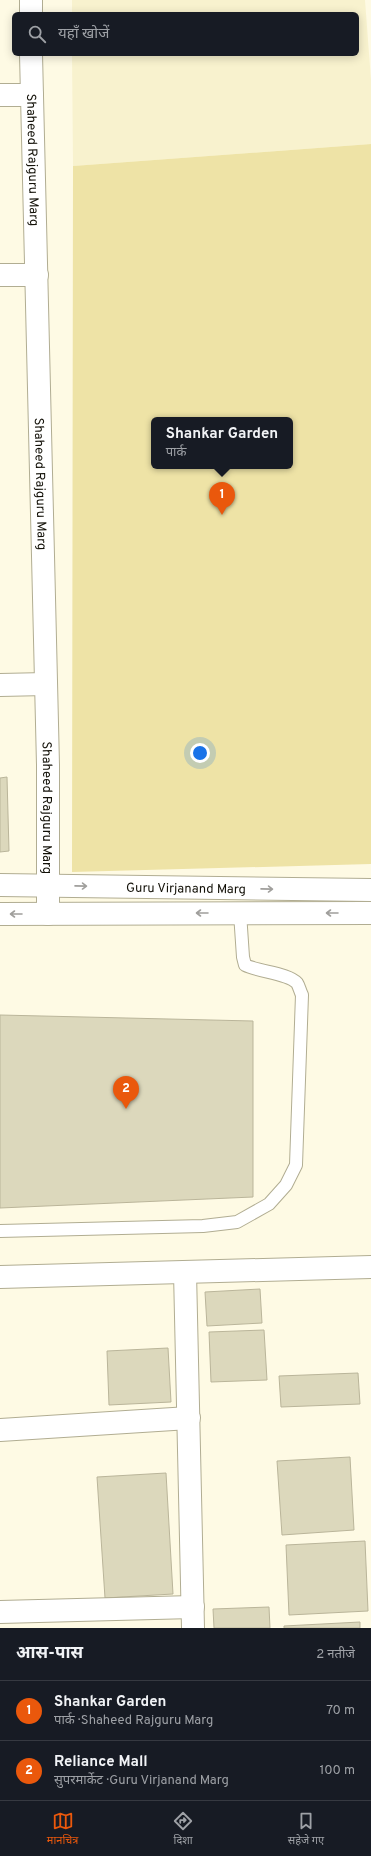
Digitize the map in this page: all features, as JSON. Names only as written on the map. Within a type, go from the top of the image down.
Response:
[{"type":"street","points":[[31,0],[31,12]]},
{"type":"street","name":"Shaheed Rajguru Marg","points":[[32,56],[46,684],[49,885],[48,914]]},
{"type":"street","points":[[0,95],[32,95]]},
{"type":"street","points":[[0,275],[37,275]]},
{"type":"street","points":[[0,684],[46,684]]},
{"type":"street","name":"Guru Virjanand Marg","points":[[0,885],[371,890]]},
{"type":"street","name":"Guru Virjanand Marg","points":[[0,914],[371,913]]},
{"type":"street","points":[[0,1277],[371,1267]]},
{"type":"street","points":[[0,1612],[38,1620],[193,1618],[185,1272]]},
{"type":"street","points":[[0,1430],[189,1418]]},
{"type":"lane","points":[[0,1231],[203,1226],[237,1222],[269,1204],[286,1184],[296,1166],[302,995],[297,983],[289,978],[253,969],[245,965],[243,957],[240,913]]},
{"type":"shaded area","points":[[72,0],[365,0],[371,80],[371,144],[73,166],[72,56],[359,56],[359,12],[72,12]]},
{"type":"shaded area","points":[[371,144],[371,864],[72,872],[73,166]]},
{"type":"building","points":[[7,777],[9,851],[0,852],[0,778]]},
{"type":"building","points":[[0,1015],[253,1021],[253,1197],[0,1208]]},
{"type":"building","points":[[260,1289],[262,1323],[207,1326],[205,1292]]},
{"type":"building","points":[[264,1330],[267,1380],[211,1382],[209,1332]]},
{"type":"building","points":[[168,1348],[171,1402],[109,1405],[107,1351]]},
{"type":"building","points":[[358,1373],[360,1404],[281,1407],[279,1376]]},
{"type":"building","points":[[350,1457],[354,1530],[282,1535],[277,1461]]},
{"type":"building","points":[[166,1473],[173,1594],[105,1598],[97,1477]]},
{"type":"building","points":[[365,1541],[368,1611],[289,1615],[286,1545]]},
{"type":"building","points":[[269,1607],[270,1628],[214,1628],[213,1609]]},
{"type":"building","points":[[360,1622],[360,1628],[284,1628],[284,1626]]},
{"type":"place","name":"Shankar Garden","points":[[222,515]]},
{"type":"place","name":"Reliance Mall","points":[[126,1109]]}]
